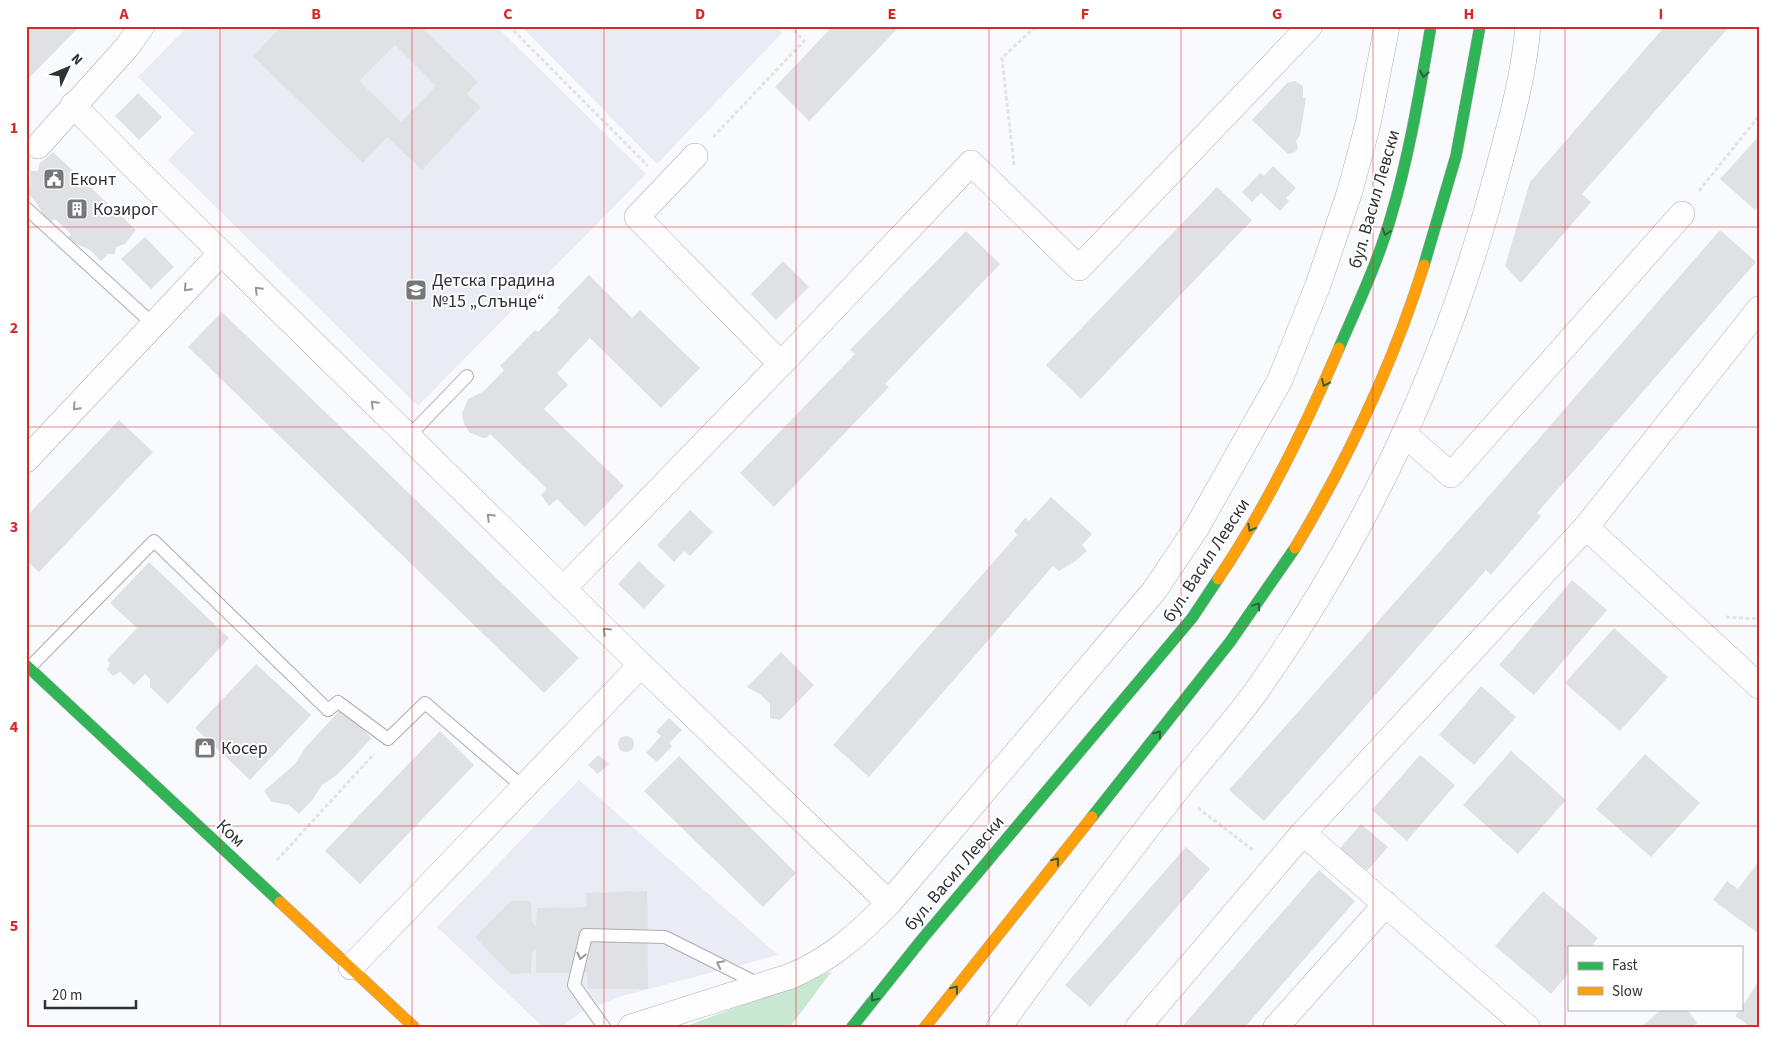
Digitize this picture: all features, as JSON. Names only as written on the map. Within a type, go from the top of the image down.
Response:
[{"type":"main road","name":"бул. Васил Левски","points":[[852,1027],[922,938],[1192,618],[1247,536],[1320,394],[1378,256],[1399,190],[1416,122],[1431,26]]},
{"type":"main road","points":[[925,1027],[1232,641],[1310,523],[1346,455],[1384,376],[1432,250],[1467,107],[1480,26]]},
{"type":"main road","name":"Ком","points":[[28,667],[414,1027]]},
{"type":"street","points":[[38,146],[127,47],[142,26]]},
{"type":"street","points":[[563,589],[781,364],[971,163],[1079,268],[1310,26]]},
{"type":"street","points":[[631,1027],[764,986],[815,966],[857,936],[889,903],[1154,591],[1202,518],[1280,380],[1332,248],[1368,124],[1387,26]]},
{"type":"street","points":[[999,1027],[1054,950],[1176,791],[1260,686],[1311,610],[1361,522],[1404,434],[1452,321],[1474,258],[1534,29]]},
{"type":"street","points":[[73,105],[563,589],[889,903]]},
{"type":"street","points":[[695,156],[637,217],[781,364]]},
{"type":"street","points":[[1404,434],[1451,476],[1682,214]]},
{"type":"street","points":[[26,460],[221,253]]},
{"type":"street","points":[[1138,1027],[1304,833],[1586,528],[1759,309]]},
{"type":"street","points":[[1586,528],[1759,686]]},
{"type":"street","points":[[351,968],[641,665]]},
{"type":"street","points":[[1304,833],[1527,1027]]},
{"type":"street","points":[[1276,1027],[1386,904]]},
{"type":"lane","points":[[26,208],[153,324]]},
{"type":"lane","points":[[408,437],[468,376]]},
{"type":"lane","points":[[28,667],[154,541],[328,710],[338,702],[388,739],[425,704],[524,787]]},
{"type":"lane","points":[[604,1027],[574,984],[586,935],[665,937],[764,986]]},
{"type":"path","points":[[509,26],[668,186]]},
{"type":"path","points":[[695,156],[804,41],[790,26]]},
{"type":"path","points":[[1018,209],[1002,58],[1036,26]]},
{"type":"path","points":[[1682,214],[1759,116]]},
{"type":"path","points":[[258,881],[388,739]]},
{"type":"path","points":[[1176,791],[1275,867]]},
{"type":"shaded area","name":"Детска градина №15 „Слънце“","points":[[188,26],[496,26],[646,174],[418,406],[168,160],[194,133],[138,77]]},
{"type":"shaded area","points":[[521,26],[775,26],[782,33],[657,164]]},
{"type":"shaded area","points":[[579,780],[778,955],[622,996],[581,1012],[562,1027],[543,1027],[437,927]]},
{"type":"green space","points":[[832,971],[790,1027],[684,1027]]},
{"type":"building","points":[[26,26],[80,26],[26,81]]},
{"type":"building","points":[[282,26],[420,26],[478,82],[467,94],[481,107],[422,170],[387,137],[363,163],[253,56]],"holes":[[[395,45],[436,86],[401,122],[359,81]]]},
{"type":"building","points":[[833,26],[900,26],[809,121],[775,87]]},
{"type":"building","points":[[1665,26],[1730,26],[1582,194],[1591,202],[1521,283],[1505,266],[1530,182]]},
{"type":"building","points":[[1295,81],[1303,86],[1303,97],[1306,98],[1300,135],[1296,141],[1298,148],[1295,152],[1288,154],[1252,120],[1287,83]]},
{"type":"building","points":[[138,93],[162,117],[139,140],[115,116]]},
{"type":"building","points":[[1759,136],[1759,205],[1755,210],[1720,179]]},
{"type":"building","name":"Козирог","points":[[53,152],[136,230],[125,244],[116,247],[115,254],[108,254],[101,261],[90,250],[66,239],[71,234],[55,219],[49,224],[35,201],[26,191],[31,184],[30,171],[38,171],[39,164]]},
{"type":"building","points":[[1273,166],[1296,188],[1286,198],[1289,201],[1280,211],[1261,193],[1252,202],[1242,192],[1260,173],[1264,176]]},
{"type":"building","points":[[1217,187],[1252,220],[1081,399],[1046,365]]},
{"type":"building","points":[[1720,230],[1756,262],[1537,513],[1541,516],[1491,575],[1486,570],[1264,821],[1229,790],[1502,481]]},
{"type":"building","points":[[966,231],[1000,264],[885,384],[889,387],[774,507],[740,473],[855,354],[850,350]]},
{"type":"building","points":[[145,237],[174,267],[151,289],[121,259]]},
{"type":"building","points":[[783,261],[809,287],[776,320],[751,294]]},
{"type":"building","points":[[589,275],[632,318],[640,310],[700,368],[661,408],[590,338],[557,373],[568,385],[544,409],[624,486],[585,527],[557,499],[549,506],[541,495],[547,489],[490,434],[483,438],[469,432],[464,424],[462,414],[468,399],[484,391],[504,370],[500,366],[535,330],[538,332],[560,310],[557,308]]},
{"type":"building","points":[[222,312],[579,658],[544,693],[188,347]]},
{"type":"building","points":[[119,420],[153,452],[39,572],[26,560],[26,517]]},
{"type":"building","points":[[1051,497],[1092,534],[1082,545],[1087,551],[1059,571],[1053,566],[869,777],[833,745],[1017,535],[1014,531],[1025,518],[1029,521]]},
{"type":"building","points":[[690,510],[713,532],[690,556],[684,551],[674,562],[657,545]]},
{"type":"building","points":[[639,561],[665,586],[644,609],[618,584]]},
{"type":"building","points":[[149,562],[229,638],[168,704],[150,687],[150,679],[145,674],[134,685],[120,672],[113,676],[107,670],[110,663],[107,660],[137,628],[110,603]]},
{"type":"building","points":[[1572,580],[1607,610],[1534,695],[1499,665]]},
{"type":"building","points":[[1614,628],[1668,677],[1620,731],[1565,683]]},
{"type":"building","points":[[781,652],[814,685],[780,720],[770,718],[770,704],[761,695],[747,687]]},
{"type":"building","points":[[256,664],[311,715],[250,780],[195,728]]},
{"type":"building","points":[[1481,686],[1516,717],[1474,765],[1439,735]]},
{"type":"building","points":[[341,709],[372,738],[337,775],[322,785],[313,799],[299,814],[289,805],[272,802],[264,791],[295,764],[306,747]]},
{"type":"building","points":[[669,718],[682,730],[669,743],[672,746],[657,762],[646,753],[661,736],[656,732]]},
{"type":"building","points":[[440,731],[474,765],[360,884],[325,851]]},
{"type":"building","points":[[623,736],[629,736],[634,741],[632,750],[623,752],[618,747],[618,741]]},
{"type":"building","points":[[1511,751],[1566,800],[1518,854],[1463,805]]},
{"type":"building","points":[[1645,754],[1700,803],[1651,857],[1596,809]]},
{"type":"building","points":[[598,755],[609,764],[598,774],[588,765]]},
{"type":"building","points":[[1420,755],[1455,785],[1407,841],[1372,810]]},
{"type":"building","points":[[679,756],[796,873],[763,907],[644,791]]},
{"type":"building","points":[[1361,824],[1388,847],[1367,871],[1340,848]]},
{"type":"building","points":[[1186,847],[1210,869],[1090,1007],[1065,985]]},
{"type":"building","points":[[1759,861],[1759,934],[1713,900],[1727,881],[1738,889]]},
{"type":"building","points":[[1319,870],[1355,901],[1245,1027],[1182,1027]]},
{"type":"building","points":[[647,891],[648,989],[588,989],[587,973],[536,973],[536,949],[532,953],[531,973],[511,974],[475,937],[511,901],[531,901],[532,922],[536,927],[537,908],[587,907],[586,893]]},
{"type":"building","points":[[1543,891],[1598,938],[1592,946],[1568,946],[1568,974],[1551,994],[1495,946]]},
{"type":"building","points":[[1759,980],[1759,1027],[1751,1027],[1735,1016],[1742,1010]]},
{"type":"building","points":[[1658,1010],[1688,1010],[1697,1023],[1692,1027],[1641,1027],[1659,1012]]},
{"type":"traffic: fast","points":[[1339,348],[1375,265],[1392,213],[1419,97],[1431,26]]},
{"type":"traffic: fast","points":[[1424,265],[1456,156],[1480,26]]},
{"type":"traffic: fast","points":[[1092,817],[1230,642],[1295,548]]},
{"type":"traffic: fast","points":[[852,1027],[923,938],[1192,618],[1218,579]]},
{"type":"traffic: fast","points":[[26,665],[280,902]]},
{"type":"traffic: slow","points":[[1295,548],[1333,480],[1384,375],[1424,265]]},
{"type":"traffic: slow","points":[[1218,579],[1236,552],[1284,467],[1339,348]]},
{"type":"traffic: slow","points":[[925,1027],[1092,817]]},
{"type":"traffic: slow","points":[[280,902],[414,1027]]},
{"type":"place","name":"Еконт","points":[[54,179]]},
{"type":"place","name":"Козирог","points":[[77,209]]},
{"type":"place","name":"Детска градина №15 „Слънце“","points":[[416,290]]},
{"type":"place","name":"Косер","points":[[205,748]]}]
